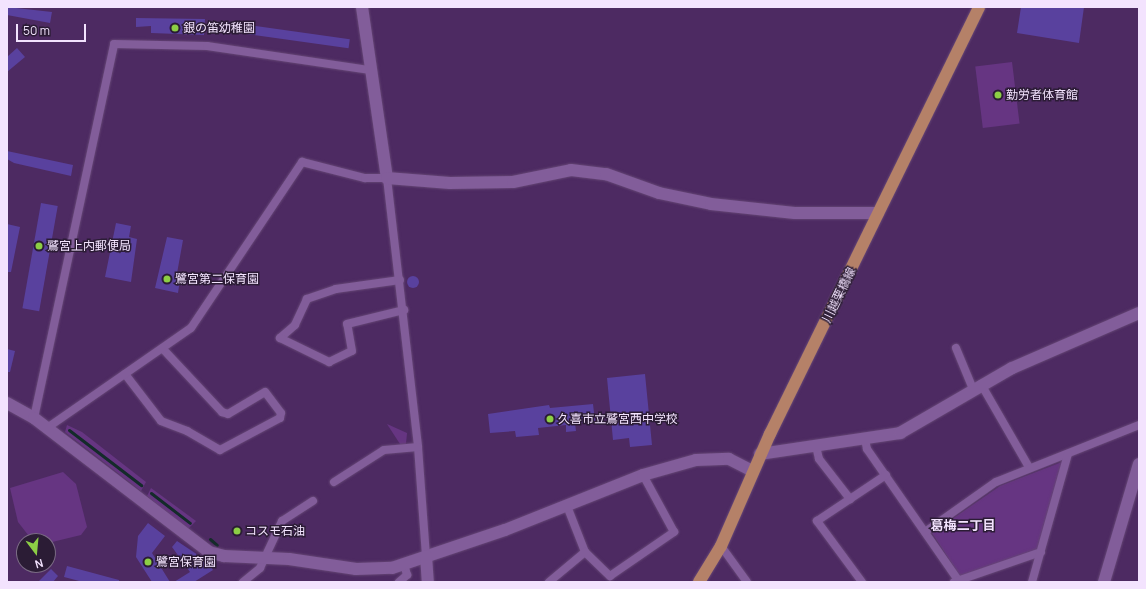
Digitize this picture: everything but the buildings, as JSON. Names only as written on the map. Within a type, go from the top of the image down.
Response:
[{"type":"main road","name":"川越栗橋線","points":[[699,582],[721,546],[760,454],[979,7]]},
{"type":"street","points":[[362,7],[387,178],[404,310],[418,447],[428,582]]},
{"type":"street","points":[[34,418],[114,44],[206,46],[370,70]]},
{"type":"street","points":[[47,428],[163,349],[191,328],[302,162],[365,178],[387,178],[450,183],[513,182],[571,170],[606,174],[659,193],[711,204],[795,213],[878,213]]},
{"type":"street","points":[[400,280],[336,289],[307,299],[294,325],[280,338],[285,343],[332,361],[352,351],[347,324],[404,310]]},
{"type":"street","points":[[760,454],[865,439],[904,431],[977,386],[1139,314]]},
{"type":"street","points":[[956,348],[977,386],[1029,467]]},
{"type":"street","points":[[125,374],[161,421],[187,431],[220,450],[280,418],[281,413],[265,392],[228,414],[222,412],[179,371],[163,349]]},
{"type":"street","points":[[7,403],[34,418],[209,552],[224,556],[266,557],[356,569],[381,570],[404,564],[567,506],[643,475],[719,457],[753,471]]},
{"type":"street","points":[[925,532],[996,482],[1029,467],[1068,454],[1139,425]]},
{"type":"street","points":[[865,439],[867,449],[925,532],[956,581],[1041,552]]},
{"type":"street","points":[[816,446],[819,459],[850,499]]},
{"type":"street","points":[[334,482],[384,450],[418,447]]},
{"type":"street","points":[[1032,582],[1068,454]]},
{"type":"street","points":[[1104,582],[1139,464]]},
{"type":"street","points":[[603,582],[674,532],[643,475]]},
{"type":"street","points":[[862,582],[817,521],[886,475]]},
{"type":"street","points":[[243,582],[258,572],[282,522],[313,501]]},
{"type":"street","points":[[567,506],[585,552],[610,576]]},
{"type":"street","points":[[721,546],[747,582]]},
{"type":"street","points":[[549,582],[585,552]]},
{"type":"street","points":[[398,582],[407,575],[404,564]]},
{"type":"shaded area","name":"勤労者体育館","points":[[1012,62],[1020,124],[983,128],[975,67]]},
{"type":"shaded area","points":[[387,424],[407,433],[406,444],[400,444]]},
{"type":"shaded area","points":[[67,425],[82,432],[146,482],[141,491],[65,432]]},
{"type":"shaded area","points":[[1062,462],[1038,550],[960,576],[932,533],[1000,486]]},
{"type":"shaded area","points":[[63,472],[76,484],[87,527],[81,535],[56,541],[56,533],[27,533],[18,522],[10,488]]},
{"type":"shaded area","points":[[151,488],[196,521],[188,529],[147,496]]},
{"type":"waterway","points":[[69,430],[141,485]]},
{"type":"waterway","points":[[151,493],[190,523]]},
{"type":"waterway","points":[[210,539],[217,545]]},
{"type":"place","name":"銀の笛幼稚園","points":[[175,28]]},
{"type":"place","name":"勤労者体育館","points":[[998,95]]},
{"type":"place","name":"鷲宮上内郵便局","points":[[39,246]]},
{"type":"place","name":"鷺宮第二保育園","points":[[167,279]]},
{"type":"place","name":"久喜市立鷲宮西中学校","points":[[550,419]]},
{"type":"place","name":"コスモ石油","points":[[237,531]]},
{"type":"place","name":"鷺宮保育園","points":[[148,562]]},
{"type":"district","name":"葛梅二丁目","points":[[963,525]]}]
